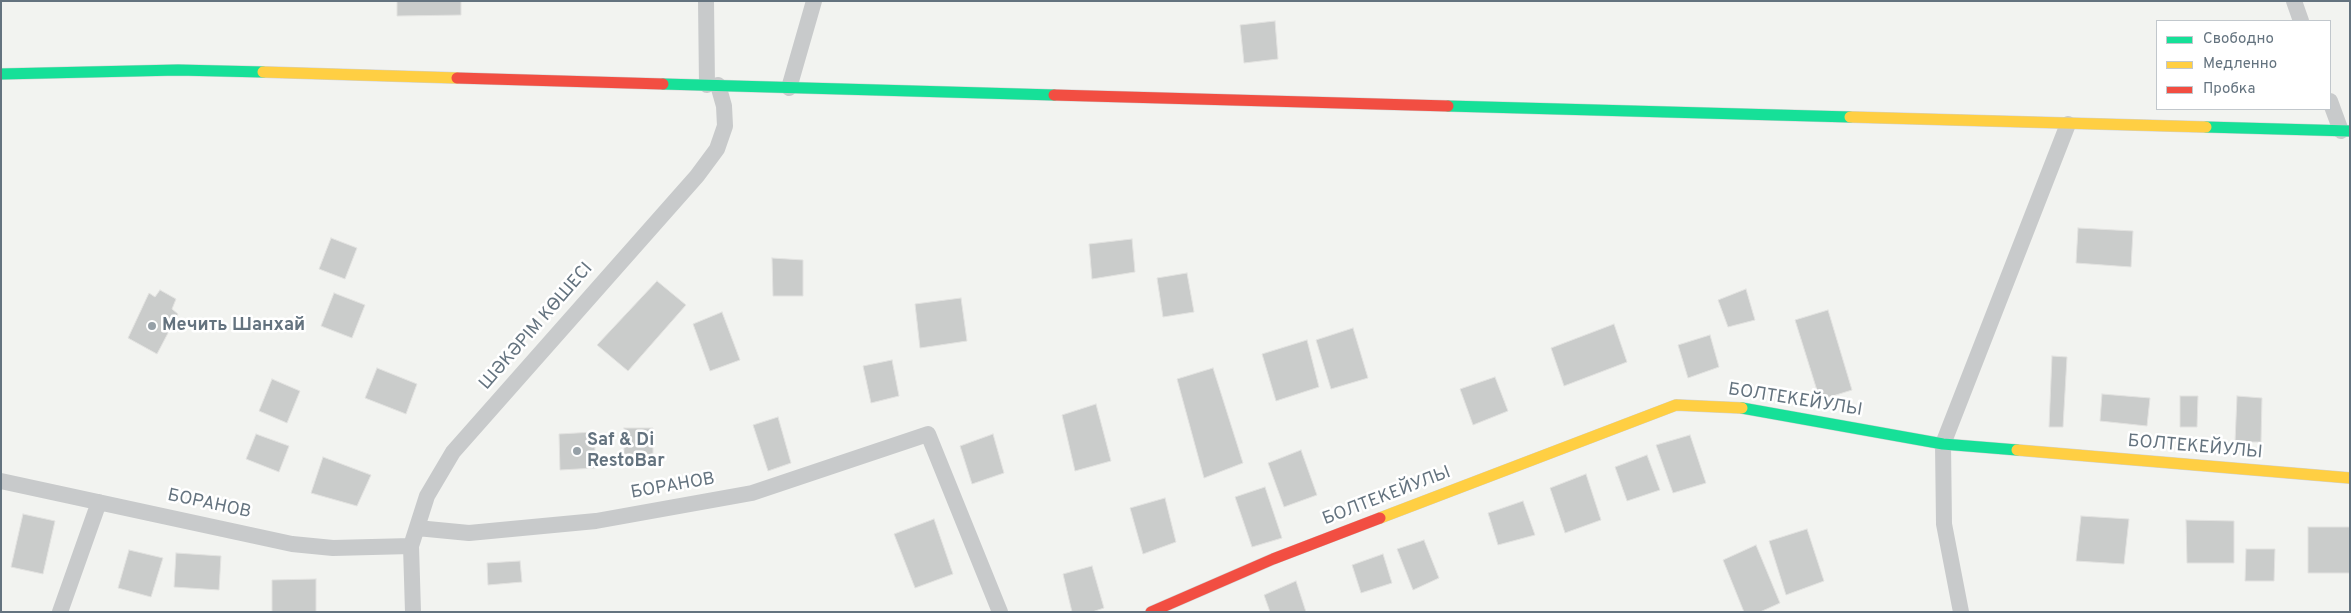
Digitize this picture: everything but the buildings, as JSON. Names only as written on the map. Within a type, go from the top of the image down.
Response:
[{"type":"main road","points":[[1,74],[178,70],[2345,131]]},
{"type":"main road","name":"БОЛТЕКЕЙУЛЫ","points":[[1151,612],[1273,559],[1676,405],[1752,409],[1943,444],[2350,478]]},
{"type":"street","name":"ШӘКӘРІМ КӨШЕСІ","points":[[412,612],[411,546],[427,496],[453,452],[697,176],[717,149],[725,126],[724,106],[713,85],[706,1]]},
{"type":"street","points":[[789,88],[814,1]]},
{"type":"street","points":[[2294,1],[2301,20]]},
{"type":"street","points":[[2331,103],[2345,131]]},
{"type":"street","points":[[1961,612],[1944,524],[1943,444],[2068,124]]},
{"type":"street","name":"БОРАНОВ","points":[[417,528],[469,533],[596,521],[752,493],[928,434],[1000,612]]},
{"type":"street","name":"БОРАНОВ","points":[[1,481],[292,544],[333,548],[411,546]]},
{"type":"street","points":[[60,612],[99,502]]},
{"type":"traffic: fast","points":[[1,74],[178,70],[263,72]]},
{"type":"traffic: fast","points":[[663,84],[1054,95]]},
{"type":"traffic: fast","points":[[1448,106],[1850,117]]},
{"type":"traffic: fast","points":[[2206,127],[2350,131]]},
{"type":"traffic: fast","points":[[1742,408],[1943,444],[2017,450]]},
{"type":"traffic: slow","points":[[263,72],[457,78]]},
{"type":"traffic: slow","points":[[1850,117],[2206,127]]},
{"type":"traffic: slow","points":[[1380,518],[1676,405],[1742,408]]},
{"type":"traffic: slow","points":[[2017,450],[2350,478]]},
{"type":"traffic: jam","points":[[457,78],[663,84]]},
{"type":"traffic: jam","points":[[1054,95],[1448,106]]},
{"type":"traffic: jam","points":[[1151,612],[1273,559],[1380,518]]},
{"type":"place","name":"Мечить Шанхай","points":[[152,326]]},
{"type":"place","name":"Saf & Di RestoBar","points":[[577,451]]}]
